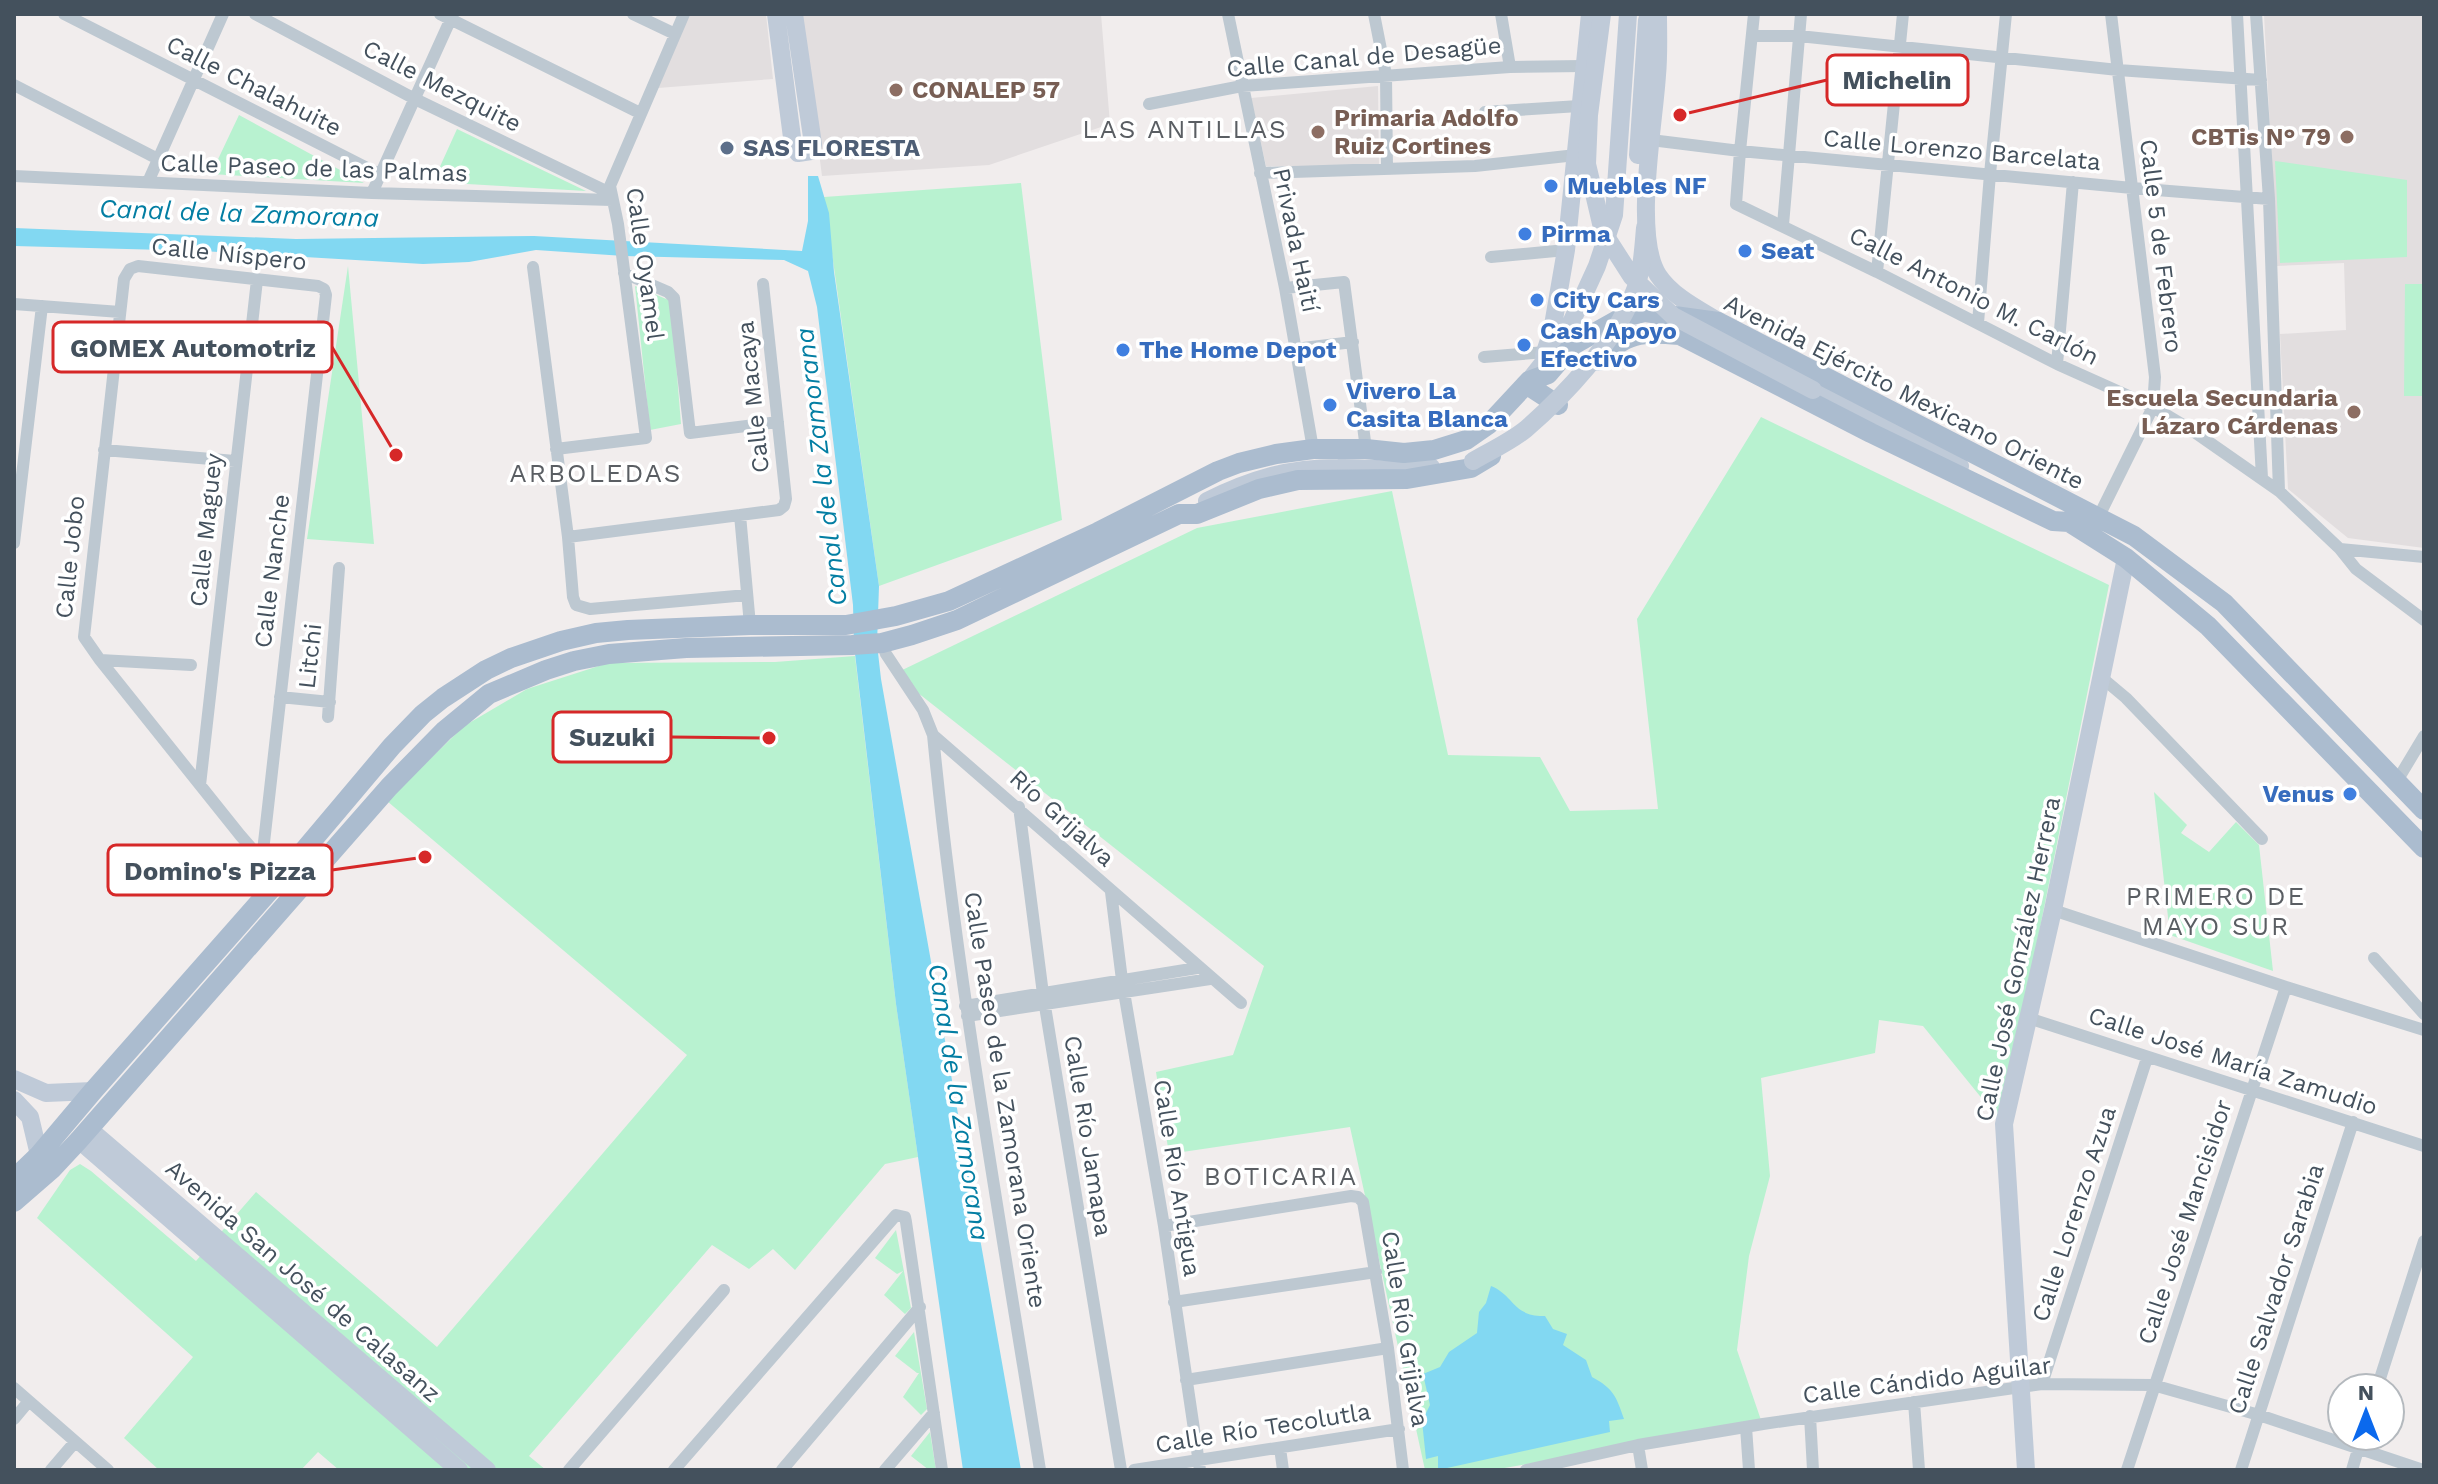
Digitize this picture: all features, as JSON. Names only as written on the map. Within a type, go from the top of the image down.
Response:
[{"type":"main road","points":[[776,14],[793,145],[798,153],[811,151],[813,144],[794,14]]},
{"type":"main road","points":[[1528,382],[1546,352],[1566,250],[1590,14]]},
{"type":"main road","name":"Avenida Ejército Mexicano Oriente","points":[[1602,14],[1589,115],[1587,164],[1603,232],[1632,277],[1673,316],[2069,522],[2126,558],[2208,626],[2424,848]]},
{"type":"main road","points":[[1528,382],[1566,334],[1597,266],[1614,215],[1628,14]]},
{"type":"main road","points":[[1647,14],[1636,186],[1649,254],[1659,277],[1682,300],[1718,322]]},
{"type":"main road","points":[[14,1202],[30,1169],[93,1091],[392,746],[423,714],[486,670],[561,641],[628,630],[750,625],[849,635],[881,643],[957,620],[1242,485],[1284,471],[1424,469],[1473,461],[1524,431],[1608,340],[1633,296],[1640,274],[1645,228],[1658,72],[1658,14]]},
{"type":"main road","points":[[1574,174],[1617,177]]},
{"type":"main road","name":"Avenida Ejército Mexicano Oriente","points":[[849,635],[896,616],[949,601],[1098,532],[1218,471],[1276,454],[1313,449],[1404,453],[1434,450],[1466,440],[1489,424],[1528,382],[1548,374],[1573,345],[1623,317],[1645,312],[1718,322],[2134,536],[2224,603],[2424,810]]},
{"type":"main road","name":"Avenida Ejército Mexicano Oriente","points":[[1558,405],[1613,346],[1631,335],[1649,332],[1680,335],[1871,433],[2053,521],[2069,522]]},
{"type":"main road","points":[[1179,514],[1197,514],[1259,489],[1298,480],[1407,479],[1471,468],[1536,427],[1558,405],[1528,382]]},
{"type":"main road","name":"Calle José González Herrera","points":[[2026,1470],[2004,1124],[2053,910],[2126,558]]},
{"type":"main road","points":[[30,1169],[84,1134],[389,787],[444,731],[489,694],[546,670],[609,654],[849,635]]},
{"type":"main road","points":[[14,1079],[46,1093],[93,1091]]},
{"type":"main road","points":[[14,1219],[40,1192],[30,1169],[30,1117],[46,1093]]},
{"type":"main road","points":[[14,1100],[30,1117]]},
{"type":"main road","name":"Avenida San José de Calasanz","points":[[84,1134],[405,1412],[487,1470]]},
{"type":"main road","name":"Avenida San José de Calasanz","points":[[405,1412],[459,1470]]},
{"type":"street","name":"Calle Chalahuite","points":[[64,14],[381,175]]},
{"type":"street","points":[[148,182],[223,14]]},
{"type":"street","name":"Calle Mezquite","points":[[255,14],[415,99],[611,197]]},
{"type":"street","points":[[633,14],[675,34]]},
{"type":"street","name":"Calle Oyamel","points":[[556,449],[646,438],[620,241],[611,197],[612,178],[684,14]]},
{"type":"street","name":"Privada Haití","points":[[1228,14],[1285,288],[1313,449]]},
{"type":"street","points":[[1374,14],[1386,75],[1387,169]]},
{"type":"street","points":[[1501,14],[1510,67]]},
{"type":"street","points":[[1740,151],[1754,14]]},
{"type":"street","points":[[1783,225],[1801,14]]},
{"type":"street","points":[[1877,272],[1903,14]]},
{"type":"street","points":[[1978,323],[2006,14]]},
{"type":"street","name":"Calle 5 de Febrero","points":[[2098,518],[2153,407],[2155,377],[2111,14]]},
{"type":"street","points":[[2237,14],[2262,478]]},
{"type":"street","points":[[2256,14],[2269,199],[2279,491]]},
{"type":"street","points":[[372,193],[415,99],[447,16],[640,113]]},
{"type":"street","points":[[1752,36],[1799,36],[2118,70],[2261,80]]},
{"type":"street","name":"Calle Canal de Desagüe","points":[[1149,104],[1242,86],[1510,67],[1584,66]]},
{"type":"street","points":[[14,85],[158,159]]},
{"type":"street","points":[[1485,112],[1579,106]]},
{"type":"street","name":"Calle Lorenzo Barcelata","points":[[1651,140],[1740,151],[2269,199]]},
{"type":"street","name":"Calle Antonio M. Carlón","points":[[1740,151],[1736,204],[2057,364],[2153,407],[2193,431],[2279,491],[2340,549],[2356,569],[2424,620]]},
{"type":"street","points":[[1260,173],[1475,166],[1576,155]]},
{"type":"street","name":"Calle Paseo de las Palmas","points":[[14,176],[372,193],[611,197]]},
{"type":"street","points":[[2057,364],[2073,182]]},
{"type":"street","points":[[1491,257],[1566,250]]},
{"type":"street","name":"Calle Níspero","points":[[130,269],[138,266],[324,289]]},
{"type":"street","points":[[533,267],[576,605],[590,609],[747,595]]},
{"type":"street","name":"Calle Jobo","points":[[130,269],[124,279],[83,631],[87,643],[100,660],[279,880]]},
{"type":"street","points":[[624,273],[668,292],[674,298],[690,433],[778,422]]},
{"type":"street","name":"Calle Maguey","points":[[200,785],[257,280]]},
{"type":"street","points":[[1285,288],[1344,282],[1366,449]]},
{"type":"street","name":"Calle Macaya","points":[[740,515],[779,510],[786,499],[763,284]]},
{"type":"street","name":"Calle Nanche","points":[[262,860],[326,295],[324,289]]},
{"type":"street","points":[[14,304],[120,312]]},
{"type":"street","points":[[14,543],[42,306]]},
{"type":"street","points":[[1295,349],[1353,342]]},
{"type":"street","points":[[1484,357],[1546,352]]},
{"type":"street","points":[[104,450],[235,461]]},
{"type":"street","points":[[568,537],[740,515],[750,625]]},
{"type":"street","points":[[2340,549],[2424,557]]},
{"type":"street","name":"Litchi","points":[[280,697],[330,702],[339,568]]},
{"type":"street","name":"Río Grijalva","points":[[881,643],[923,710],[933,735],[1019,807],[1197,968],[1241,1003]]},
{"type":"street","points":[[100,660],[191,665]]},
{"type":"street","points":[[2101,677],[2126,698],[2262,839]]},
{"type":"street","points":[[328,717],[330,702]]},
{"type":"street","name":"Calle Paseo de la Zamorana Oriente","points":[[933,735],[966,1011],[1040,1470]]},
{"type":"street","points":[[2397,781],[2424,736]]},
{"type":"street","name":"Calle Río Jamapa","points":[[1019,807],[1044,1000],[1121,1470]]},
{"type":"street","name":"Calle Río Antigua","points":[[1111,892],[1123,986],[1164,1226],[1199,1465]]},
{"type":"street","points":[[2053,910],[2424,1030]]},
{"type":"street","points":[[2374,958],[2424,1014]]},
{"type":"street","points":[[966,1011],[1123,986],[1197,968]]},
{"type":"street","points":[[1123,986],[1210,979]]},
{"type":"street","name":"Calle José Mancisidor","points":[[2127,1470],[2286,987]]},
{"type":"street","name":"Calle José María Zamudio","points":[[2028,1018],[2424,1146]]},
{"type":"street","name":"Calle Lorenzo Azua","points":[[2042,1384],[2147,1058]]},
{"type":"street","name":"Calle Salvador Sarabia","points":[[2241,1470],[2353,1122]]},
{"type":"street","name":"Calle Río Grijalva","points":[[1164,1226],[1351,1196],[1363,1202],[1388,1348],[1403,1470]]},
{"type":"street","points":[[674,1470],[892,1217],[901,1215],[905,1217],[920,1307],[942,1470]]},
{"type":"street","points":[[2382,1372],[2424,1241]]},
{"type":"street","points":[[1174,1302],[1376,1272]]},
{"type":"street","points":[[569,1470],[724,1290]]},
{"type":"street","points":[[782,1470],[920,1307]]},
{"type":"street","points":[[1186,1380],[1388,1348]]},
{"type":"street","name":"Calle Cándido Aguilar","points":[[1527,1470],[1638,1445],[1810,1416],[2042,1384],[2153,1385],[2326,1433]]},
{"type":"street","points":[[14,1388],[108,1470]]},
{"type":"street","points":[[14,1419],[29,1401]]},
{"type":"street","points":[[1914,1402],[1919,1470]]},
{"type":"street","points":[[885,1470],[934,1413]]},
{"type":"street","points":[[1810,1416],[1813,1470]]},
{"type":"street","points":[[1746,1427],[1749,1470]]},
{"type":"street","name":"Calle Río Tecolutla","points":[[1134,1470],[1199,1465],[1399,1429]]},
{"type":"street","points":[[51,1470],[75,1442]]},
{"type":"street","points":[[1638,1445],[1642,1470]]},
{"type":"street","points":[[1280,1448],[1283,1470]]},
{"type":"street","name":"Calle Cándido Aguilar","points":[[2382,1452],[2423,1470]]},
{"type":"shaded area","points":[[689,14],[766,14],[773,79],[658,88]]},
{"type":"shaded area","name":"CONALEP 57","points":[[801,14],[1101,14],[1110,124],[989,165],[822,176]]},
{"type":"shaded area","points":[[2264,14],[2424,14],[2424,548],[2348,538],[2288,489],[2280,334],[2346,330],[2344,263],[2277,266]]},
{"type":"shaded area","name":"Primaria Adolfo Ruiz Cortines","points":[[1378,86],[1379,167],[1266,166],[1251,98]]},
{"type":"green space","points":[[239,115],[364,183],[211,174]]},
{"type":"green space","points":[[457,129],[586,191],[433,182]]},
{"type":"green space","points":[[2275,161],[2407,180],[2407,257],[2280,263]]},
{"type":"green space","points":[[1021,183],[1062,520],[879,586],[824,197]]},
{"type":"green space","points":[[348,266],[374,544],[307,539]]},
{"type":"green space","points":[[2405,284],[2424,284],[2424,396],[2404,396]]},
{"type":"green space","points":[[635,286],[671,301],[681,424],[650,430]]},
{"type":"green space","points":[[1761,417],[2109,585],[2001,1122],[1923,1026],[1879,1020],[1875,1053],[1761,1078],[1770,1176],[1749,1256],[1737,1350],[1762,1423],[1493,1470],[1425,1470],[1350,1127],[1169,1154],[1156,1072],[1233,1055],[1264,966],[894,674],[1197,528],[1392,491],[1448,755],[1540,757],[1570,811],[1658,809],[1637,619]]},
{"type":"green space","points":[[855,656],[896,1004],[918,1157],[885,1164],[795,1270],[773,1249],[749,1269],[712,1245],[529,1456],[546,1470],[339,1470],[318,1452],[301,1470],[159,1470],[124,1438],[193,1357],[37,1218],[70,1170],[80,1164],[91,1171],[196,1261],[256,1192],[437,1347],[687,1055],[387,801],[464,726],[527,689],[608,663],[775,662]]},
{"type":"green space","points":[[2154,792],[2187,825],[2181,833],[2209,852],[2236,822],[2259,845],[2273,971],[2170,935]]},
{"type":"green space","points":[[896,1230],[911,1308],[905,1314],[884,1295],[903,1271],[897,1274],[875,1258]]},
{"type":"green space","points":[[914,1332],[927,1409],[921,1415],[903,1397],[919,1373],[895,1356]]},
{"type":"green space","points":[[930,1432],[936,1470],[929,1470],[911,1456]]},
{"type":"water","points":[[808,176],[818,176],[829,213],[834,272],[879,586],[877,644],[881,679],[1021,1470],[963,1470],[896,1004],[854,645],[853,605],[817,307],[808,271],[784,260],[624,256],[536,250],[469,262],[423,264],[202,251],[14,246],[14,228],[296,239],[534,236],[802,251],[808,221]]},
{"type":"water","points":[[1491,1286],[1526,1313],[1545,1316],[1553,1329],[1567,1334],[1563,1345],[1586,1360],[1592,1377],[1613,1394],[1624,1419],[1609,1421],[1610,1432],[1438,1470],[1438,1456],[1426,1459],[1422,1421],[1430,1405],[1423,1374],[1440,1367],[1449,1352],[1477,1333],[1479,1312],[1486,1303]]},
{"type":"place","name":"CONALEP 57","points":[[896,90]]},
{"type":"place","name":"Michelin","points":[[1680,115]]},
{"type":"place","name":"Primaria Adolfo Ruiz Cortines","points":[[1318,132]]},
{"type":"place","name":"CBTis N° 79","points":[[2347,137]]},
{"type":"place","name":"SAS FLORESTA","points":[[727,148]]},
{"type":"place","name":"Muebles NF","points":[[1551,186]]},
{"type":"place","name":"Pirma","points":[[1525,234]]},
{"type":"place","name":"Seat","points":[[1745,251]]},
{"type":"place","name":"City Cars","points":[[1537,300]]},
{"type":"place","name":"Cash Apoyo Efectivo","points":[[1524,345]]},
{"type":"place","name":"The Home Depot","points":[[1123,350]]},
{"type":"place","name":"Vivero La Casita Blanca","points":[[1330,405]]},
{"type":"place","name":"Escuela Secundaria Lázaro Cárdenas","points":[[2354,412]]},
{"type":"place","name":"GOMEX Automotriz","points":[[396,455]]},
{"type":"place","name":"Suzuki","points":[[769,738]]},
{"type":"place","name":"Venus","points":[[2350,794]]},
{"type":"place","name":"Domino's Pizza","points":[[425,857]]},
{"type":"district","name":"LAS ANTILLAS","points":[[1185,129]]},
{"type":"district","name":"ARBOLEDAS","points":[[596,473]]},
{"type":"district","name":"PRIMERO DE MAYO SUR","points":[[2216,911]]},
{"type":"district","name":"BOTICARIA","points":[[1281,1176]]},
{"type":"water label","name":"Canal de la Zamorana","points":[[239,213]]},
{"type":"water label","name":"Canal de la Zamorana","points":[[821,467]]},
{"type":"water label","name":"Canal de la Zamorana","points":[[959,1102]]}]
